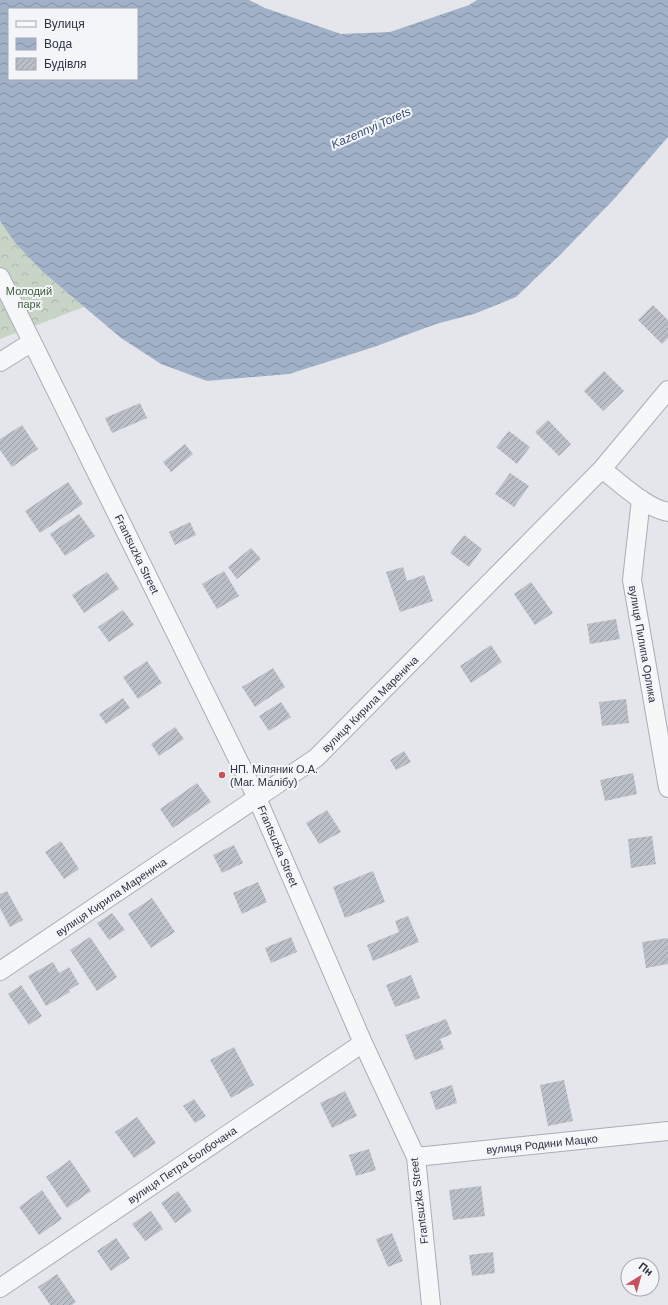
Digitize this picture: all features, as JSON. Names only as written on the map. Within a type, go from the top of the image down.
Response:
[{"type":"street","name":"Frantsuzka Street","points":[[0,277],[257,798],[363,1043],[416,1157],[431,1305]]},
{"type":"street","points":[[0,362],[32,342]]},
{"type":"street","name":"вулиця Кирила Маренича","points":[[0,971],[316,758],[602,469],[668,390]]},
{"type":"street","points":[[602,469],[641,499],[661,510],[668,512]]},
{"type":"street","name":"вулиця Пилипа Орлика","points":[[641,499],[632,580],[668,788]]},
{"type":"street","name":"вулиця Петра Болбочана","points":[[0,1288],[363,1043]]},
{"type":"street","name":"вулиця Родини Мацко","points":[[416,1157],[668,1131]]},
{"type":"green space","name":"Молодий парк","points":[[0,221],[16,244],[43,272],[84,307],[0,339]]},
{"type":"water","name":"Kazennyi Torets","points":[[0,0],[249,0],[265,8],[341,34],[390,32],[469,5],[477,0],[668,0],[668,137],[615,198],[562,253],[516,297],[474,314],[436,324],[374,347],[289,374],[207,381],[161,364],[121,338],[43,272],[16,244],[0,221]]},
{"type":"building","points":[[653,305],[668,320],[668,338],[662,344],[638,320]]},
{"type":"building","points":[[604,371],[624,391],[603,411],[584,391]]},
{"type":"building","points":[[140,403],[147,418],[112,433],[105,418]]},
{"type":"building","points":[[548,420],[571,444],[559,456],[535,432]]},
{"type":"building","points":[[22,425],[38,449],[12,467],[0,450],[0,439]]},
{"type":"building","points":[[509,431],[530,447],[517,464],[496,447]]},
{"type":"building","points":[[185,444],[193,454],[171,472],[163,462]]},
{"type":"building","points":[[510,473],[529,486],[514,507],[495,494]]},
{"type":"building","points":[[68,482],[83,504],[40,533],[25,511]]},
{"type":"building","points":[[79,514],[95,536],[65,556],[50,534]]},
{"type":"building","points":[[190,522],[196,535],[175,545],[169,532]]},
{"type":"building","points":[[464,535],[482,549],[469,567],[450,553]]},
{"type":"building","points":[[251,548],[261,559],[237,579],[228,567]]},
{"type":"building","points":[[403,567],[407,581],[424,575],[433,601],[400,612],[386,572]]},
{"type":"building","points":[[224,571],[239,596],[217,609],[202,584]]},
{"type":"building","points":[[107,572],[119,589],[84,613],[72,595]]},
{"type":"building","points":[[531,582],[553,613],[535,625],[514,594]]},
{"type":"building","points":[[123,610],[134,625],[109,642],[98,627]]},
{"type":"building","points":[[616,619],[620,639],[590,644],[587,624]]},
{"type":"building","points":[[491,645],[502,662],[471,683],[460,666]]},
{"type":"building","points":[[147,661],[162,683],[138,699],[123,677]]},
{"type":"building","points":[[273,668],[285,687],[255,707],[242,687]]},
{"type":"building","points":[[123,698],[130,708],[106,724],[99,714]]},
{"type":"building","points":[[626,699],[629,723],[602,726],[599,702]]},
{"type":"building","points":[[281,702],[291,717],[269,731],[259,716]]},
{"type":"building","points":[[175,727],[184,739],[159,756],[151,744]]},
{"type":"building","points":[[404,751],[411,762],[396,770],[390,760]]},
{"type":"building","points":[[633,773],[637,794],[605,801],[600,780]]},
{"type":"building","points":[[197,783],[211,802],[173,828],[160,809]]},
{"type":"building","points":[[327,810],[341,832],[319,844],[306,823]]},
{"type":"building","points":[[652,836],[656,864],[631,868],[628,839]]},
{"type":"building","points":[[61,841],[79,869],[64,879],[45,852]]},
{"type":"building","points":[[234,845],[243,863],[222,873],[213,855]]},
{"type":"building","points":[[373,871],[385,902],[345,918],[333,887]]},
{"type":"building","points":[[258,882],[267,902],[242,914],[233,893]]},
{"type":"building","points":[[7,891],[23,920],[10,927],[0,908],[0,894]]},
{"type":"building","points":[[152,898],[175,932],[151,948],[128,914]]},
{"type":"building","points":[[112,913],[125,930],[109,940],[97,923]]},
{"type":"building","points":[[408,916],[419,942],[373,961],[367,945],[399,932],[395,921]]},
{"type":"building","points":[[90,937],[117,977],[97,991],[70,950]]},
{"type":"building","points":[[291,937],[297,952],[271,963],[265,948]]},
{"type":"building","points":[[668,938],[668,964],[646,968],[642,942]]},
{"type":"building","points":[[53,962],[59,973],[69,967],[79,984],[69,990],[70,992],[46,1006],[28,976]]},
{"type":"building","points":[[411,975],[420,998],[395,1007],[386,985]]},
{"type":"building","points":[[21,985],[42,1016],[29,1025],[8,994]]},
{"type":"building","points":[[446,1019],[452,1034],[440,1039],[444,1049],[415,1060],[405,1035]]},
{"type":"building","points":[[234,1047],[254,1085],[231,1098],[210,1060]]},
{"type":"building","points":[[564,1080],[573,1121],[548,1126],[540,1085]]},
{"type":"building","points":[[452,1085],[457,1103],[436,1110],[430,1092]]},
{"type":"building","points":[[345,1091],[357,1116],[332,1128],[320,1103]]},
{"type":"building","points":[[194,1099],[206,1116],[195,1123],[183,1106]]},
{"type":"building","points":[[137,1117],[156,1143],[134,1158],[115,1132]]},
{"type":"building","points":[[369,1149],[376,1170],[356,1176],[349,1155]]},
{"type":"building","points":[[70,1160],[91,1191],[67,1208],[46,1177]]},
{"type":"building","points":[[481,1186],[485,1216],[453,1220],[449,1190]]},
{"type":"building","points":[[42,1190],[62,1219],[39,1235],[19,1207]]},
{"type":"building","points":[[178,1191],[192,1211],[175,1223],[161,1203]]},
{"type":"building","points":[[151,1211],[163,1229],[145,1241],[132,1224]]},
{"type":"building","points":[[392,1233],[403,1261],[388,1267],[376,1239]]},
{"type":"building","points":[[116,1238],[130,1258],[111,1271],[97,1251]]},
{"type":"building","points":[[493,1252],[495,1273],[472,1276],[469,1255]]},
{"type":"building","points":[[57,1274],[76,1302],[72,1305],[50,1305],[38,1287]]},
{"type":"place","name":"НП. Міляник О.А. (Маг. Малібу)","points":[[222,775]]}]
